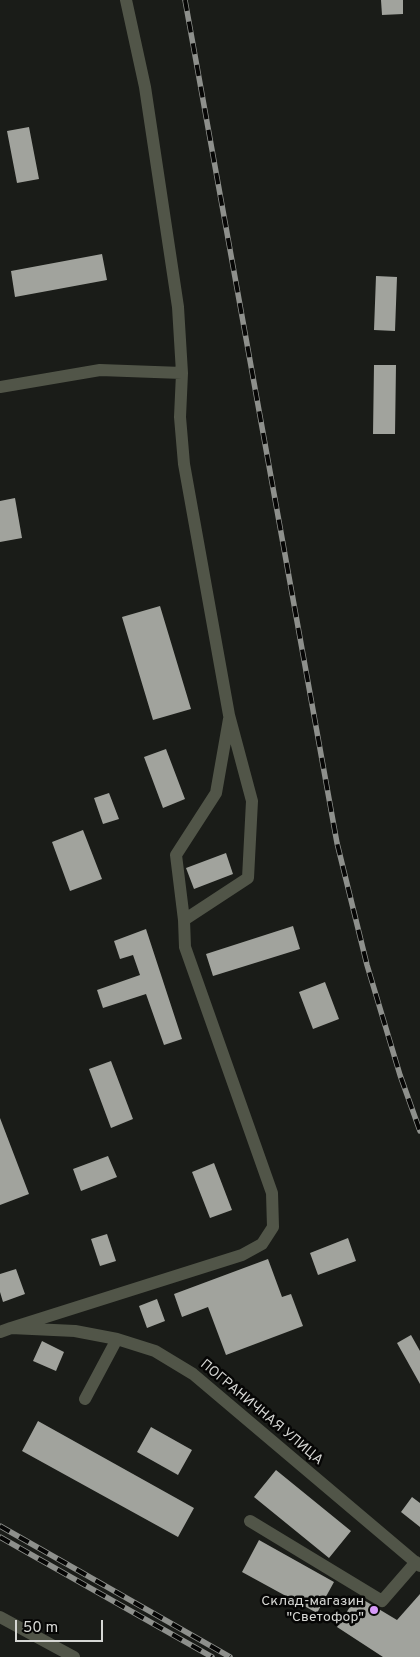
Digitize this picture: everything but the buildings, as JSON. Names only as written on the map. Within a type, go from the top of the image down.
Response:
[{"type":"street","points":[[126,0],[145,87],[178,307],[182,373],[180,417],[184,464],[229,715],[252,802],[248,878],[184,920]]},
{"type":"street","points":[[0,387],[100,370],[182,373]]},
{"type":"street","points":[[5,1330],[242,1255],[262,1244],[273,1227],[272,1193],[184,947],[184,920],[176,854],[216,793],[229,715]]},
{"type":"street","name":"ПОГРАНИЧНАЯ УЛИЦА","points":[[5,1330],[75,1331],[117,1339],[155,1351],[193,1374],[418,1564]]},
{"type":"street","points":[[85,1399],[117,1339]]},
{"type":"street","points":[[250,1521],[382,1601],[418,1564]]},
{"type":"street","points":[[0,1617],[74,1657]]},
{"type":"railway","points":[[185,0],[337,843],[367,965],[400,1075],[420,1131]]},
{"type":"railway","points":[[0,1526],[230,1657]]},
{"type":"railway","points":[[0,1537],[212,1657]]},
{"type":"place","name":"Склад-магазин \"Светофор\"","points":[[374,1610]]}]
